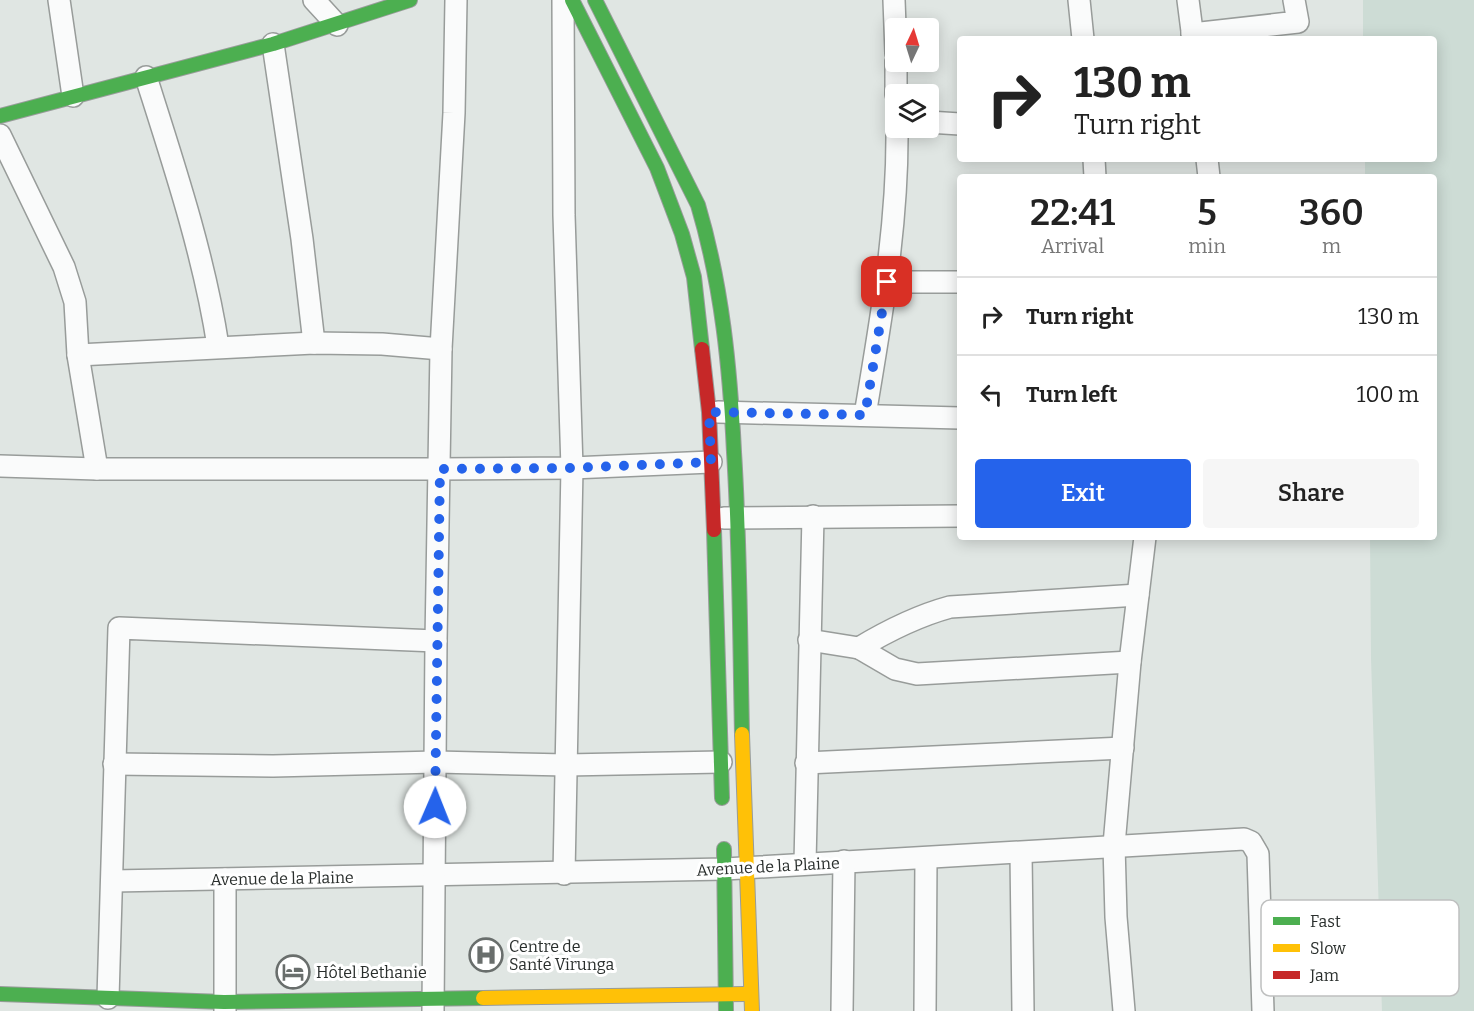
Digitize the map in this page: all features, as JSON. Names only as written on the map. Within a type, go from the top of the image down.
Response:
[{"type":"main road","points":[[0,116],[273,44],[410,0]]},
{"type":"main road","points":[[572,0],[657,168],[694,277],[709,412],[723,809]]},
{"type":"main road","points":[[595,0],[698,205],[707,235],[723,313],[738,518],[735,868],[725,996],[726,1011]]},
{"type":"main road","points":[[675,216],[698,205]]},
{"type":"main road","points":[[723,833],[735,868],[752,1011]]},
{"type":"main road","points":[[0,994],[224,1006],[434,1005],[751,994]]},
{"type":"street","points":[[58,0],[73,96]]},
{"type":"street","points":[[314,0],[337,25]]},
{"type":"street","points":[[434,1005],[436,641],[441,349],[454,113],[456,0]]},
{"type":"street","points":[[563,0],[564,215],[572,468],[564,874]]},
{"type":"street","points":[[894,0],[895,18]]},
{"type":"street","points":[[1079,0],[1083,36]]},
{"type":"street","points":[[1188,0],[1192,36],[1298,22],[1294,0]]},
{"type":"street","points":[[273,44],[302,239],[314,343]]},
{"type":"street","points":[[146,77],[184,199],[214,317],[218,346]]},
{"type":"street","points":[[939,123],[957,124]]},
{"type":"street","points":[[0,135],[64,267],[75,302],[78,355],[97,469]]},
{"type":"street","points":[[865,415],[887,282],[897,174],[897,138]]},
{"type":"street","points":[[887,282],[957,282]]},
{"type":"street","points":[[78,355],[218,346],[314,343],[382,344],[441,349]]},
{"type":"street","points":[[709,412],[957,418]]},
{"type":"street","points":[[0,466],[97,469],[440,469],[572,468],[711,462]]},
{"type":"street","points":[[805,863],[813,516]]},
{"type":"street","points":[[714,519],[957,516]]},
{"type":"street","points":[[1124,1011],[1116,917],[1114,845],[1130,662],[1145,540]]},
{"type":"street","points":[[859,648],[894,627],[923,614],[950,607],[1138,595]]},
{"type":"street","points":[[108,998],[119,628],[436,641]]},
{"type":"street","points":[[809,640],[859,648],[896,669],[917,674],[1130,662]]},
{"type":"street","points":[[806,763],[1123,748]]},
{"type":"street","points":[[114,764],[273,766],[436,762],[566,765],[721,762]]},
{"type":"street","name":"Avenue de la Plaine","points":[[113,881],[564,874],[735,868],[1244,839],[1256,848],[1258,854],[1261,948]]},
{"type":"street","points":[[1021,853],[1023,1011]]},
{"type":"street","points":[[925,1011],[926,858]]},
{"type":"street","points":[[842,1011],[844,861]]},
{"type":"street","points":[[224,1006],[225,879]]},
{"type":"street","name":"Avenue de la Plaine","points":[[1263,996],[1263,1011]]},
{"type":"shaded area","points":[[1363,0],[1474,0],[1474,1011],[1382,1011],[1382,996],[1459,996],[1459,900],[1379,900],[1371,658],[1370,540],[1437,540],[1437,174],[1365,174],[1365,162],[1437,162],[1437,36],[1363,36]]},
{"type":"traffic: fast","points":[[0,116],[273,44],[410,0]]},
{"type":"traffic: fast","points":[[572,0],[657,168],[682,234],[694,277],[702,349]]},
{"type":"traffic: fast","points":[[595,0],[698,205],[713,266],[724,327],[732,421],[739,558],[742,734]]},
{"type":"traffic: fast","points":[[714,530],[722,798]]},
{"type":"traffic: fast","points":[[724,849],[726,1011]]},
{"type":"traffic: fast","points":[[0,994],[224,1002],[483,998]]},
{"type":"traffic: slow","points":[[742,734],[752,1011]]},
{"type":"traffic: slow","points":[[483,998],[745,994]]},
{"type":"traffic: jam","points":[[702,349],[709,412],[714,530]]},
{"type":"place","name":"Centre de Santé Virunga","points":[[486,955]]},
{"type":"place","name":"Hôtel Bethanie","points":[[293,972]]},
{"type":"route","points":[[435,807],[440,469],[572,468],[711,462],[709,412],[865,415],[887,282]]}]
